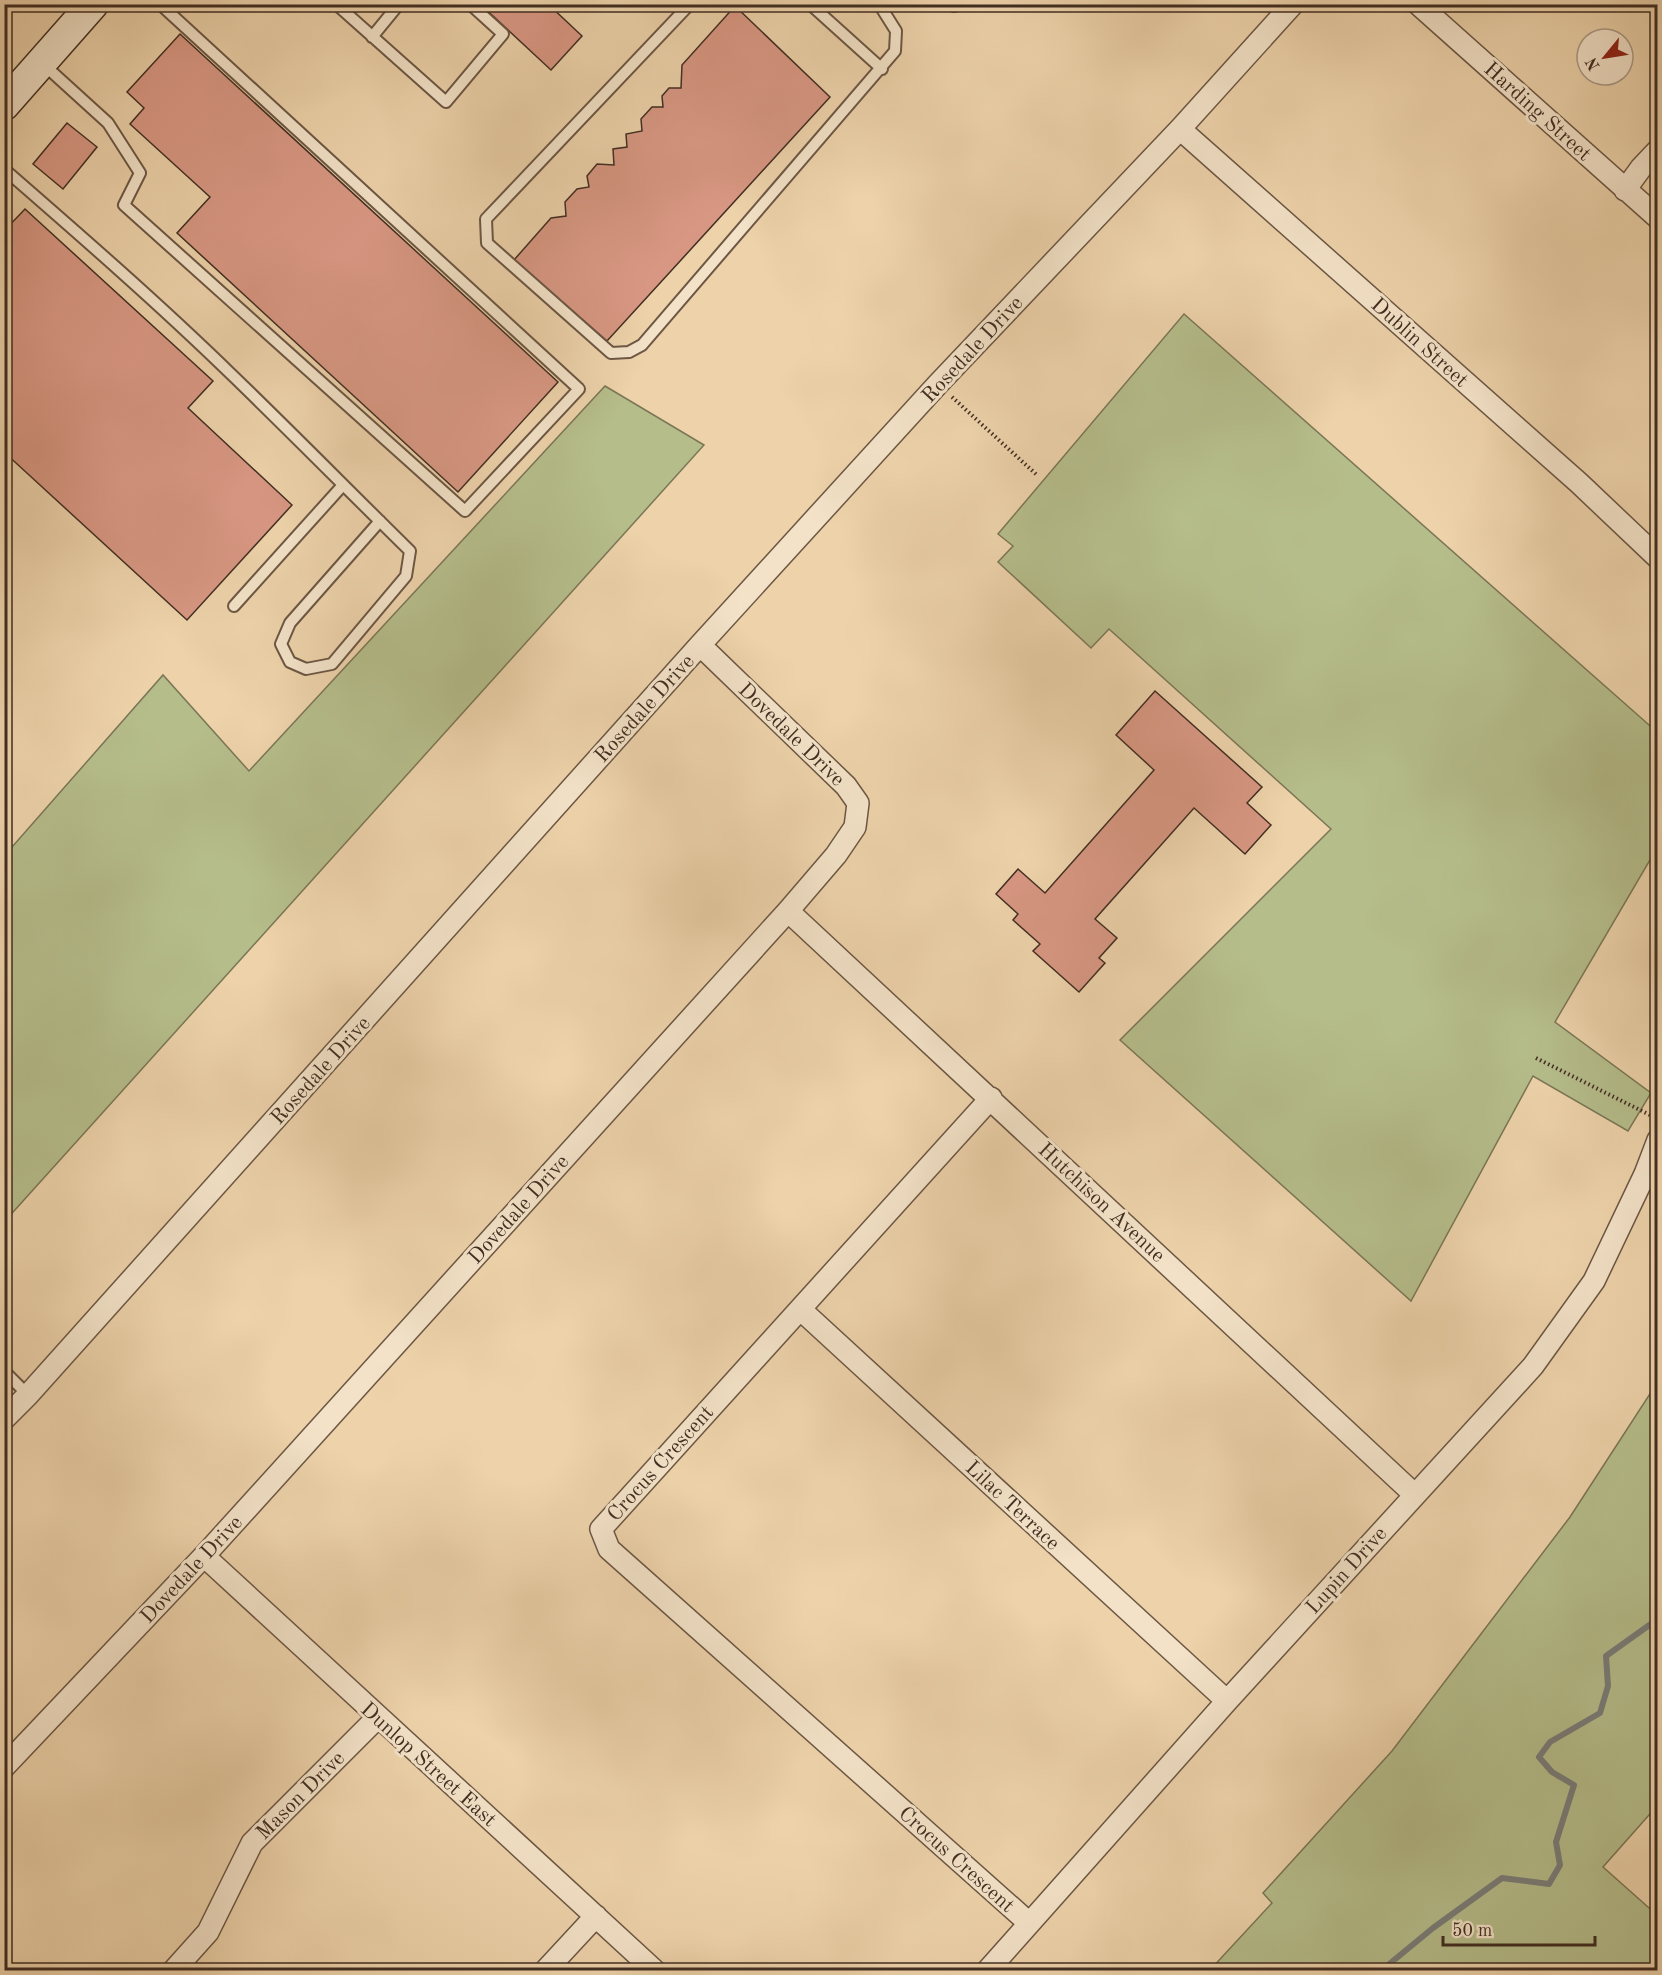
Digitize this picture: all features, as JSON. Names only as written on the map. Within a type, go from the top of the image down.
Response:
[{"type":"main road","points":[[5,104],[93,4]]},
{"type":"street","name":"Rosedale Drive","points":[[4,1419],[700,645],[938,384],[1180,129],[1293,4]]},
{"type":"street","name":"Harding Street","points":[[1418,4],[1658,218]]},
{"type":"street","name":"Dublin Street","points":[[1180,129],[1579,483],[1658,558]]},
{"type":"street","points":[[1625,189],[1658,150]]},
{"type":"street","name":"Dovedale Drive","points":[[9,1753],[204,1556],[788,911],[836,855],[855,827],[858,803],[846,786],[700,645]]},
{"type":"street","name":"Hutchison Avenue","points":[[788,911],[1415,1495]]},
{"type":"street","name":"Crocus Crescent","points":[[991,1098],[601,1528],[609,1549],[1029,1923]]},
{"type":"street","name":"Lupin Drive","points":[[988,1971],[1227,1701],[1533,1366],[1594,1281],[1645,1174],[1658,1140]]},
{"type":"street","name":"Lilac Terrace","points":[[800,1308],[1227,1701]]},
{"type":"street","name":"Dunlop Street East","points":[[204,1556],[654,1971]]},
{"type":"street","name":"Mason Drive","points":[[174,1971],[208,1932],[252,1843],[378,1717]]},
{"type":"street","points":[[546,1971],[596,1916]]},
{"type":"lane","points":[[42,63],[108,123],[140,173],[124,205],[465,511],[579,389],[160,4]]},
{"type":"lane","points":[[336,4],[446,102],[503,34],[470,4]]},
{"type":"lane","points":[[372,37],[399,4]]},
{"type":"lane","points":[[690,4],[486,219],[488,243],[611,353],[629,352],[642,345],[882,69],[895,51],[896,31],[879,4]]},
{"type":"lane","points":[[810,4],[882,69]]},
{"type":"lane","points":[[4,169],[104,256],[222,366],[380,521],[410,551],[406,576],[332,664],[306,669],[290,662],[281,644],[290,623],[380,521]]},
{"type":"lane","points":[[234,606],[343,485]]},
{"type":"lane","points":[[4,1371],[28,1395]]},
{"type":"path","points":[[938,384],[1038,476]]},
{"type":"path","points":[[1536,1058],[1658,1119]]},
{"type":"green space","points":[[1184,314],[1657,732],[1657,848],[1555,1022],[1651,1093],[1628,1131],[1533,1076],[1411,1301],[1120,1040],[1331,829],[1109,629],[1091,648],[998,562],[1013,546],[998,534]]},
{"type":"green space","points":[[605,386],[704,445],[5,1221],[5,855],[163,675],[249,771]]},
{"type":"green space","points":[[1657,1383],[1657,1806],[1603,1867],[1657,1915],[1657,1969],[1210,1970],[1272,1903],[1263,1893],[1392,1751],[1570,1517]]},
{"type":"building","points":[[480,4],[548,4],[582,36],[551,70]]},
{"type":"building","points":[[735,6],[830,97],[607,341],[514,260],[551,218],[566,216],[565,202],[577,189],[589,187],[587,176],[597,164],[614,165],[613,149],[627,147],[626,134],[642,131],[641,119],[652,107],[663,107],[662,96],[669,88],[681,88],[682,65]]},
{"type":"building","points":[[180,34],[558,382],[458,492],[177,233],[210,197],[130,124],[144,108],[127,92]]},
{"type":"building","points":[[67,123],[97,147],[63,189],[33,164]]},
{"type":"building","points":[[25,209],[213,381],[188,408],[292,505],[187,620],[4,452],[4,231]]},
{"type":"building","points":[[1155,691],[1262,787],[1247,803],[1271,825],[1245,854],[1194,808],[1095,919],[1117,938],[1099,958],[1105,963],[1079,992],[1033,951],[1040,944],[1013,920],[1018,914],[996,894],[1018,869],[1045,893],[1154,770],[1116,735]]},
{"type":"waterway","points":[[1382,1970],[1433,1928],[1502,1878],[1549,1884],[1560,1865],[1556,1842],[1574,1785],[1552,1772],[1539,1757],[1550,1742],[1600,1713],[1608,1686],[1606,1656],[1658,1621]]}]
